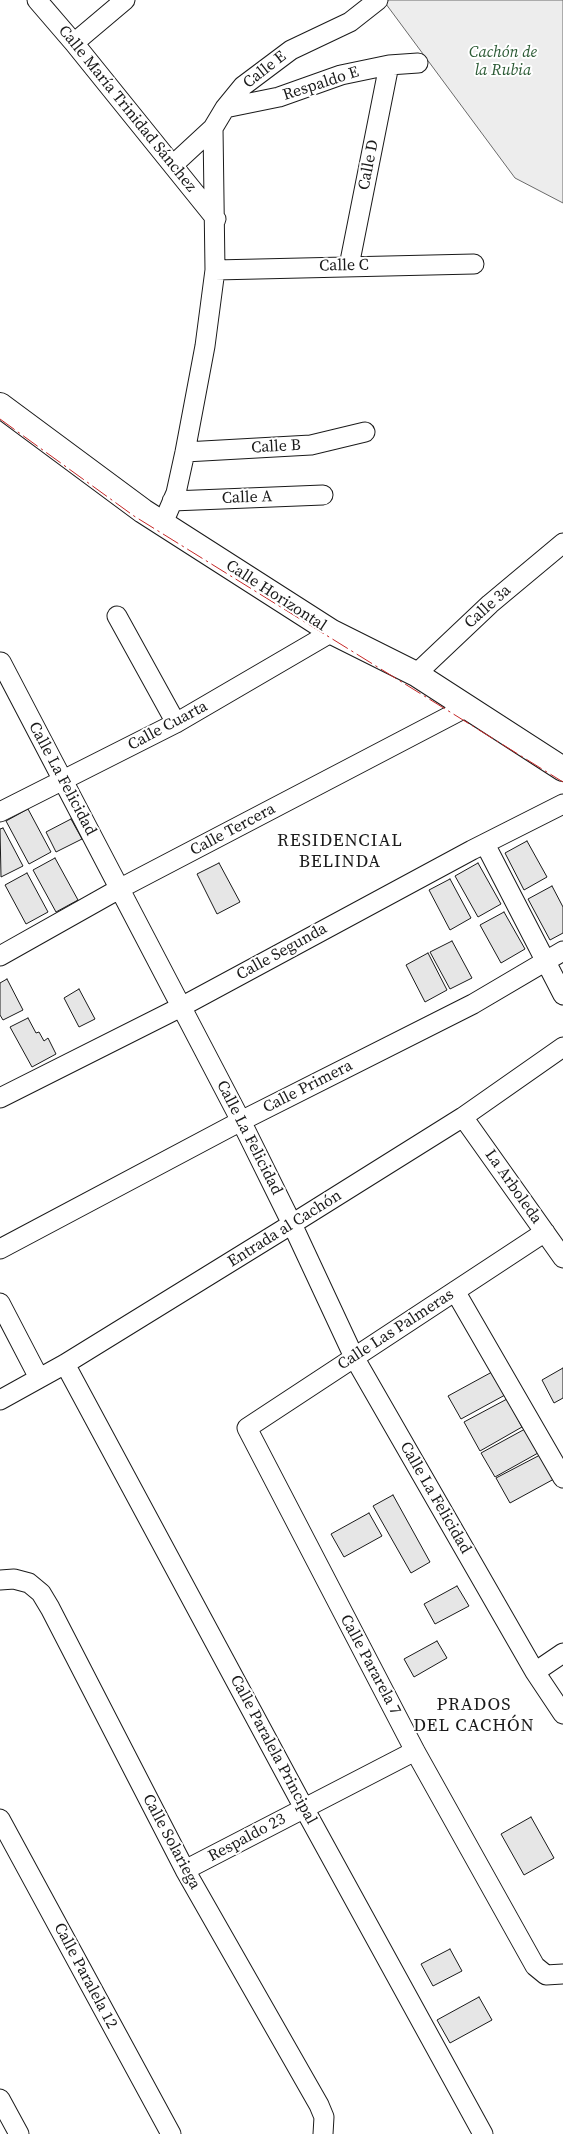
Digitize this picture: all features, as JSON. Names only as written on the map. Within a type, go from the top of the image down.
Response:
[{"type":"main road","name":"Calle Horizontal","points":[[0,405],[142,511],[332,632],[416,674],[562,767]]},
{"type":"street","name":"Calle María Trinidad Sánchez","points":[[37,0],[74,42],[216,219]]},
{"type":"street","points":[[74,42],[125,0]]},
{"type":"street","name":"Calle E","points":[[173,165],[213,128],[224,108],[242,86],[291,50],[350,22],[378,0]]},
{"type":"street","name":"Respaldo E","points":[[224,108],[254,104],[341,75],[390,65],[418,63]]},
{"type":"street","name":"Calle D","points":[[349,266],[390,65]]},
{"type":"street","name":"Calle María Trinidad Sánchez","points":[[163,523],[172,501],[186,452],[205,346],[215,270],[216,219],[213,128]]},
{"type":"street","name":"Calle C","points":[[215,270],[474,264]]},
{"type":"street","name":"Calle B","points":[[186,452],[310,445],[365,432]]},
{"type":"street","name":"Calle A","points":[[172,501],[323,495]]},
{"type":"street","name":"Calle 3a","points":[[416,674],[490,604],[563,543]]},
{"type":"street","points":[[117,616],[176,723]]},
{"type":"street","name":"Calle Cuarta","points":[[0,812],[176,723],[332,632]]},
{"type":"street","name":"Calle La Felicidad","points":[[1,662],[240,1121],[292,1224],[354,1357],[535,1672],[563,1714]]},
{"type":"street","name":"Calle Tercera","points":[[0,956],[119,889],[467,707]]},
{"type":"street","name":"Calle Segunda","points":[[0,1098],[181,1008],[563,804]]},
{"type":"street","points":[[485,844],[563,995]]},
{"type":"street","name":"Calle Primera","points":[[0,1249],[240,1121],[473,1004],[563,951]]},
{"type":"street","name":"Entrada al Cachón","points":[[0,1400],[65,1364],[292,1224],[463,1117],[563,1048]]},
{"type":"street","name":"La Arboleda","points":[[463,1117],[563,1258]]},
{"type":"street","name":"Calle Las Palmeras","points":[[247,1428],[545,1232]]},
{"type":"street","points":[[455,1291],[563,1478]]},
{"type":"street","points":[[0,1303],[39,1378]]},
{"type":"street","name":"Calle Paralela Principal","points":[[65,1364],[304,1808],[483,2134]]},
{"type":"street","name":"Calle Pararela 7","points":[[247,1428],[415,1751],[535,1966],[554,1974]]},
{"type":"street","name":"Calle Solariega","points":[[0,1580],[14,1579],[28,1583],[41,1593],[50,1608],[185,1870],[319,2105],[324,2117],[324,2131]]},
{"type":"street","points":[[535,1672],[563,1653]]},
{"type":"street","name":"Respaldo 23","points":[[185,1870],[415,1751]]},
{"type":"street","name":"Calle Paralela 12","points":[[0,1818],[171,2134]]},
{"type":"street","points":[[0,2099],[19,2134]]},
{"type":"shaded area","name":"Cachón de la Rubia","points":[[383,0],[563,0],[563,203],[515,178]]},
{"type":"building","points":[[28,809],[51,852],[29,864],[6,821]]},
{"type":"building","points":[[71,819],[82,839],[56,852],[46,832]]},
{"type":"building","points":[[3,828],[23,866],[1,877],[0,829]]},
{"type":"building","points":[[527,841],[547,877],[524,890],[505,853]]},
{"type":"building","points":[[55,858],[78,900],[56,912],[33,870]]},
{"type":"building","points":[[219,863],[240,902],[217,914],[197,874]]},
{"type":"building","points":[[478,863],[501,904],[478,917],[455,876]]},
{"type":"building","points":[[27,873],[48,912],[26,924],[5,885]]},
{"type":"building","points":[[450,879],[471,918],[450,930],[429,890]]},
{"type":"building","points":[[552,886],[563,907],[563,933],[550,940],[528,899]]},
{"type":"building","points":[[504,912],[525,949],[501,963],[480,925]]},
{"type":"building","points":[[452,941],[472,978],[450,989],[430,952]]},
{"type":"building","points":[[428,953],[447,990],[425,1002],[406,965]]},
{"type":"building","points":[[7,979],[23,1010],[3,1020],[0,1015],[0,983]]},
{"type":"building","points":[[79,989],[95,1019],[79,1027],[64,998]]},
{"type":"building","points":[[28,1018],[36,1033],[39,1032],[44,1041],[48,1038],[56,1054],[32,1067],[10,1027]]},
{"type":"building","points":[[563,1368],[563,1398],[554,1403],[542,1380]]},
{"type":"building","points":[[492,1372],[505,1395],[461,1419],[448,1396]]},
{"type":"building","points":[[507,1399],[522,1427],[480,1451],[464,1422]]},
{"type":"building","points":[[525,1429],[538,1453],[495,1477],[481,1453]]},
{"type":"building","points":[[540,1455],[554,1479],[510,1503],[496,1478]]},
{"type":"building","points":[[393,1495],[430,1562],[411,1573],[373,1506]]},
{"type":"building","points":[[369,1513],[382,1536],[344,1557],[331,1534]]},
{"type":"building","points":[[457,1586],[469,1606],[435,1624],[424,1604]]},
{"type":"building","points":[[437,1641],[447,1658],[414,1677],[404,1659]]},
{"type":"building","points":[[531,1817],[554,1858],[524,1875],[501,1834]]},
{"type":"building","points":[[450,1949],[462,1971],[433,1986],[421,1964]]},
{"type":"building","points":[[479,1997],[492,2020],[450,2043],[437,2020]]},
{"type":"power","points":[[0,419],[134,516],[563,782]]},
{"type":"district","name":"RESIDENCIAL BELINDA","points":[[340,851]]},
{"type":"district","name":"PRADOS DEL CACHÓN","points":[[474,1715]]}]
